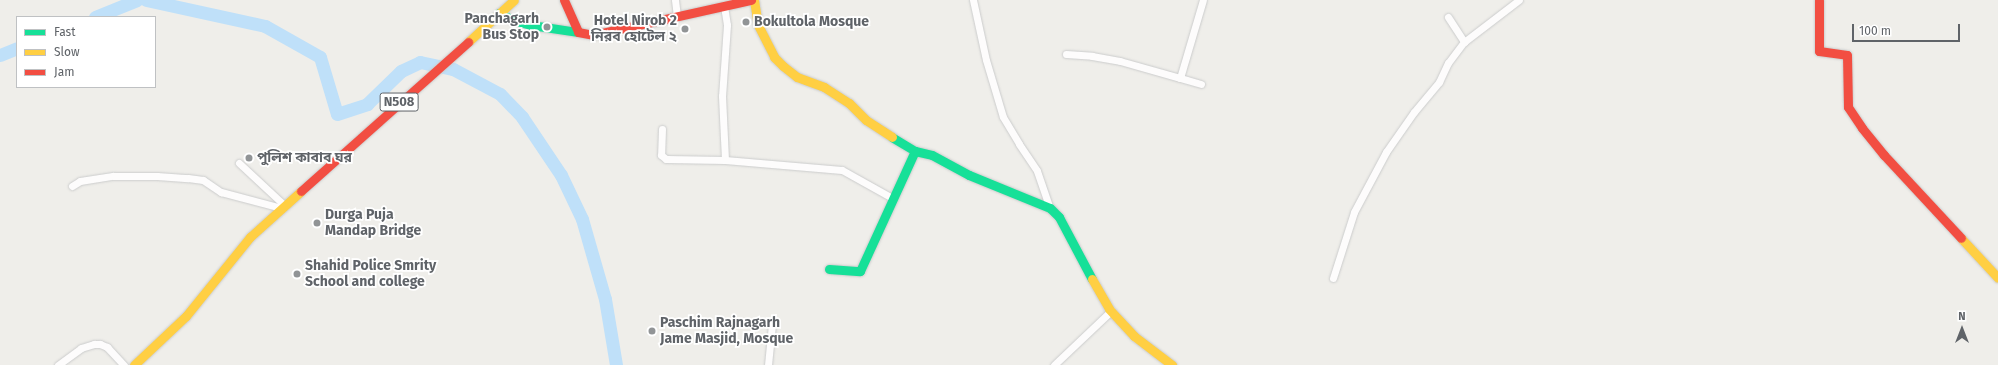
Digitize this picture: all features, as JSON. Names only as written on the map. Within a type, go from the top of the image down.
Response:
[{"type":"main road","name":"N508","points":[[134,365],[186,316],[234,254],[283,206],[514,0]]},
{"type":"main road","points":[[564,0],[578,32]]},
{"type":"main road","points":[[499,13],[512,20],[531,25],[593,35],[753,0],[758,25],[774,57],[797,77],[824,87],[849,103],[866,120],[881,131],[915,151],[932,155],[969,175],[1050,208],[1059,217],[1072,246],[1111,311],[1134,336],[1172,365]]},
{"type":"main road","points":[[1819,0],[1818,48],[1819,51],[1847,55],[1848,107],[1862,128],[1884,155],[1998,278]]},
{"type":"main road","points":[[830,268],[860,271],[892,198],[915,151]]},
{"type":"street","points":[[675,0],[677,17]]},
{"type":"street","points":[[973,0],[985,53],[1003,117],[1037,171],[1050,208]]},
{"type":"street","points":[[1180,78],[1204,0]]},
{"type":"street","points":[[1333,278],[1354,212],[1386,152],[1414,112],[1439,82],[1448,63],[1464,42],[1519,0]]},
{"type":"street","points":[[724,6],[727,25],[722,96],[725,160]]},
{"type":"street","points":[[1448,17],[1464,42]]},
{"type":"street","points":[[1066,54],[1092,56],[1120,61],[1202,84]]},
{"type":"street","points":[[662,129],[661,155],[666,159],[725,160],[842,170],[892,198]]},
{"type":"street","points":[[239,163],[283,206]]},
{"type":"street","points":[[72,186],[80,181],[113,176],[188,178],[203,180],[221,192],[283,206]]},
{"type":"street","points":[[1054,365],[1111,311]]},
{"type":"street","points":[[768,365],[772,324]]},
{"type":"street","points":[[58,365],[81,348],[94,344],[100,344],[106,347],[124,365]]},
{"type":"waterway","points":[[97,16],[137,0]]},
{"type":"waterway","points":[[146,0],[265,26],[320,57],[337,114],[367,104],[401,71],[420,62],[453,69],[500,94],[522,117],[561,175],[582,219],[605,299],[616,365]]},
{"type":"waterway","points":[[0,55],[16,48]]},
{"type":"traffic: fast","points":[[499,13],[513,20],[531,25],[578,32]]},
{"type":"traffic: fast","points":[[829,269],[860,271],[915,151],[892,137]]},
{"type":"traffic: fast","points":[[915,151],[932,155],[969,175],[1050,208],[1059,217],[1092,279]]},
{"type":"traffic: slow","points":[[468,42],[514,0]]},
{"type":"traffic: slow","points":[[754,0],[758,25],[774,57],[783,66],[797,77],[824,87],[849,103],[866,120],[892,137]]},
{"type":"traffic: slow","points":[[134,365],[186,316],[250,237],[301,191]]},
{"type":"traffic: slow","points":[[1961,238],[1998,278]]},
{"type":"traffic: slow","points":[[1092,279],[1109,309],[1134,336],[1172,365]]},
{"type":"traffic: jam","points":[[564,0],[578,32],[593,35],[751,0]]},
{"type":"traffic: jam","points":[[1819,0],[1819,51],[1847,55],[1848,107],[1862,128],[1884,155],[1961,238]]},
{"type":"traffic: jam","points":[[301,191],[468,42]]},
{"type":"place","name":"Bokultola Mosque","points":[[746,22]]},
{"type":"place","name":"Panchagarh Bus Stop","points":[[547,27]]},
{"type":"place","name":"Hotel Nirob 2 নিরব হোটেল ২","points":[[685,29]]},
{"type":"place","name":"পুলিশ কাবাব ঘর","points":[[249,158]]},
{"type":"place","name":"Durga Puja Mandap Bridge","points":[[317,223]]},
{"type":"place","name":"Shahid Police Smrity School and college","points":[[297,274]]},
{"type":"place","name":"Paschim Rajnagarh Jame Masjid, Mosque","points":[[652,331]]}]
